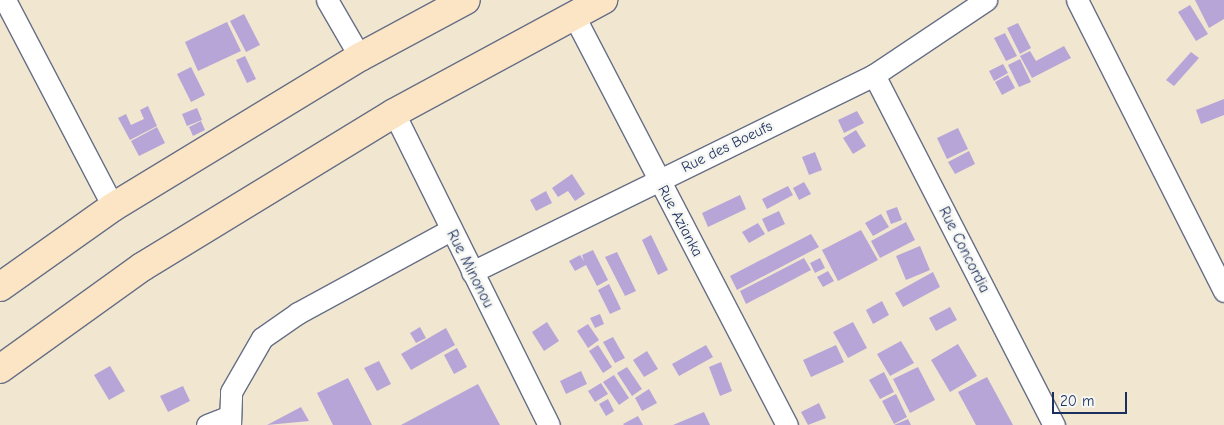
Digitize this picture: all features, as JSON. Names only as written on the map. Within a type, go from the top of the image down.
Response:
[{"type":"main road","points":[[0,287],[113,207],[360,56],[466,0]]},
{"type":"main road","points":[[0,369],[142,267],[394,113],[603,0]]},
{"type":"street","points":[[5,0],[113,207]]},
{"type":"street","points":[[327,0],[360,56]]},
{"type":"street","name":"Rue des Boeufs","points":[[472,272],[874,75],[986,0]]},
{"type":"street","points":[[1077,0],[1224,291]]},
{"type":"street","name":"Rue Azianka","points":[[574,16],[787,425]]},
{"type":"street","name":"Rue Concordia","points":[[874,75],[1054,425]]},
{"type":"street","name":"Rue Minonou","points":[[394,113],[450,230],[549,425]]},
{"type":"street","points":[[207,425],[229,421],[240,370],[262,338],[298,313],[450,230]]},
{"type":"building","points":[[1195,0],[1224,0],[1224,19],[1209,28]]},
{"type":"building","points":[[1190,5],[1208,34],[1196,41],[1178,12]]},
{"type":"building","points":[[244,14],[260,45],[246,52],[230,21]]},
{"type":"building","points":[[227,22],[241,51],[198,71],[185,42]]},
{"type":"building","points":[[1018,23],[1031,48],[1020,54],[1007,28]]},
{"type":"building","points":[[1005,33],[1017,56],[1006,61],[994,38]]},
{"type":"building","points":[[1064,46],[1071,58],[1032,78],[1020,56],[1030,51],[1036,61]]},
{"type":"building","points":[[1191,52],[1199,58],[1174,86],[1166,80]]},
{"type":"building","points":[[245,56],[256,79],[247,83],[236,60]]},
{"type":"building","points":[[1020,59],[1031,82],[1019,87],[1008,65]]},
{"type":"building","points":[[1003,64],[1008,73],[994,81],[989,71]]},
{"type":"building","points":[[191,67],[205,95],[191,102],[177,74]]},
{"type":"building","points":[[1008,75],[1015,88],[1002,95],[995,82]]},
{"type":"building","points":[[1224,99],[1224,115],[1201,124],[1196,110]]},
{"type":"building","points":[[148,106],[157,126],[130,140],[118,118],[126,114],[131,125],[144,119],[140,110]]},
{"type":"building","points":[[197,108],[202,120],[187,126],[182,114]]},
{"type":"building","points":[[857,111],[864,123],[844,133],[838,120]]},
{"type":"building","points":[[201,121],[205,130],[193,136],[189,127]]},
{"type":"building","points":[[157,127],[165,143],[139,156],[131,141]]},
{"type":"building","points":[[958,128],[968,149],[947,159],[937,138]]},
{"type":"building","points":[[856,130],[866,146],[853,154],[843,138]]},
{"type":"building","points":[[969,151],[975,164],[955,174],[948,162]]},
{"type":"building","points":[[815,152],[822,170],[809,175],[802,157]]},
{"type":"building","points":[[572,174],[585,194],[575,201],[568,191],[558,197],[552,188]]},
{"type":"building","points":[[804,182],[811,194],[799,200],[793,188]]},
{"type":"building","points":[[788,186],[793,195],[767,209],[762,199]]},
{"type":"building","points":[[546,191],[552,203],[536,211],[530,200]]},
{"type":"building","points":[[740,195],[746,209],[708,227],[702,213]]},
{"type":"building","points":[[897,207],[902,220],[891,224],[886,211]]},
{"type":"building","points":[[779,211],[785,224],[768,232],[762,219]]},
{"type":"building","points":[[881,214],[889,227],[873,236],[865,223]]},
{"type":"building","points":[[906,222],[915,240],[880,258],[871,241]]},
{"type":"building","points":[[758,223],[765,234],[749,243],[742,232]]},
{"type":"building","points":[[861,230],[878,260],[838,281],[822,250]]},
{"type":"building","points":[[811,234],[819,247],[737,290],[730,276]]},
{"type":"building","points":[[651,235],[668,270],[658,275],[642,240]]},
{"type":"building","points":[[920,246],[930,270],[906,280],[896,256]]},
{"type":"building","points":[[593,250],[608,280],[597,286],[586,265],[575,271],[569,261],[580,255],[584,261],[582,255]]},
{"type":"building","points":[[617,252],[636,291],[625,296],[605,257]]},
{"type":"building","points":[[804,258],[811,270],[746,304],[740,291]]},
{"type":"building","points":[[820,258],[825,268],[815,273],[810,263]]},
{"type":"building","points":[[828,271],[834,281],[823,287],[817,277]]},
{"type":"building","points":[[933,272],[940,287],[903,307],[895,293]]},
{"type":"building","points":[[609,284],[621,309],[610,314],[598,290]]},
{"type":"building","points":[[882,301],[889,315],[873,324],[866,310]]},
{"type":"building","points":[[950,307],[957,320],[936,331],[929,318]]},
{"type":"building","points":[[600,314],[604,324],[595,328],[590,318]]},
{"type":"building","points":[[547,322],[559,341],[544,351],[532,332]]},
{"type":"building","points":[[853,322],[867,348],[848,358],[833,332]]},
{"type":"building","points":[[588,324],[599,340],[588,348],[577,331]]},
{"type":"building","points":[[420,327],[426,338],[416,343],[410,333]]},
{"type":"building","points":[[446,328],[455,345],[411,370],[401,354]]},
{"type":"building","points":[[613,337],[625,358],[615,363],[603,342]]},
{"type":"building","points":[[901,341],[914,363],[890,376],[877,354]]},
{"type":"building","points":[[958,344],[977,376],[950,392],[931,360]]},
{"type":"building","points":[[598,345],[612,367],[603,373],[589,351]]},
{"type":"building","points":[[706,345],[713,357],[679,376],[672,364]]},
{"type":"building","points":[[836,345],[844,362],[811,377],[803,360]]},
{"type":"building","points":[[457,348],[467,367],[454,374],[444,355]]},
{"type":"building","points":[[647,351],[658,369],[644,377],[633,360]]},
{"type":"building","points":[[379,361],[391,384],[377,391],[364,368]]},
{"type":"building","points":[[721,362],[732,391],[720,396],[709,367]]},
{"type":"building","points":[[110,366],[125,391],[109,400],[94,375]]},
{"type":"building","points":[[627,367],[642,389],[632,396],[617,373]]},
{"type":"building","points":[[918,367],[935,400],[910,413],[893,379]]},
{"type":"building","points":[[581,371],[587,384],[566,394],[560,381]]},
{"type":"building","points":[[884,372],[894,392],[880,399],[869,380]]},
{"type":"building","points":[[614,375],[629,398],[619,405],[603,382]]},
{"type":"building","points":[[987,377],[1013,425],[976,425],[958,392]]},
{"type":"building","points":[[348,378],[372,425],[333,425],[317,393]]},
{"type":"building","points":[[601,383],[608,394],[595,402],[588,391]]},
{"type":"building","points":[[478,384],[500,425],[401,425]]},
{"type":"building","points":[[183,386],[190,401],[168,412],[160,396]]},
{"type":"building","points":[[649,389],[657,403],[642,411],[635,398]]},
{"type":"building","points":[[896,394],[907,417],[894,424],[882,401]]},
{"type":"building","points":[[608,399],[614,411],[606,416],[599,404]]},
{"type":"building","points":[[819,403],[826,418],[808,425],[801,412]]},
{"type":"building","points":[[301,407],[309,421],[267,425]]},
{"type":"building","points":[[704,412],[710,425],[673,425]]},
{"type":"building","points":[[638,416],[643,425],[623,424]]},
{"type":"building","points":[[908,419],[911,425],[894,425]]}]
